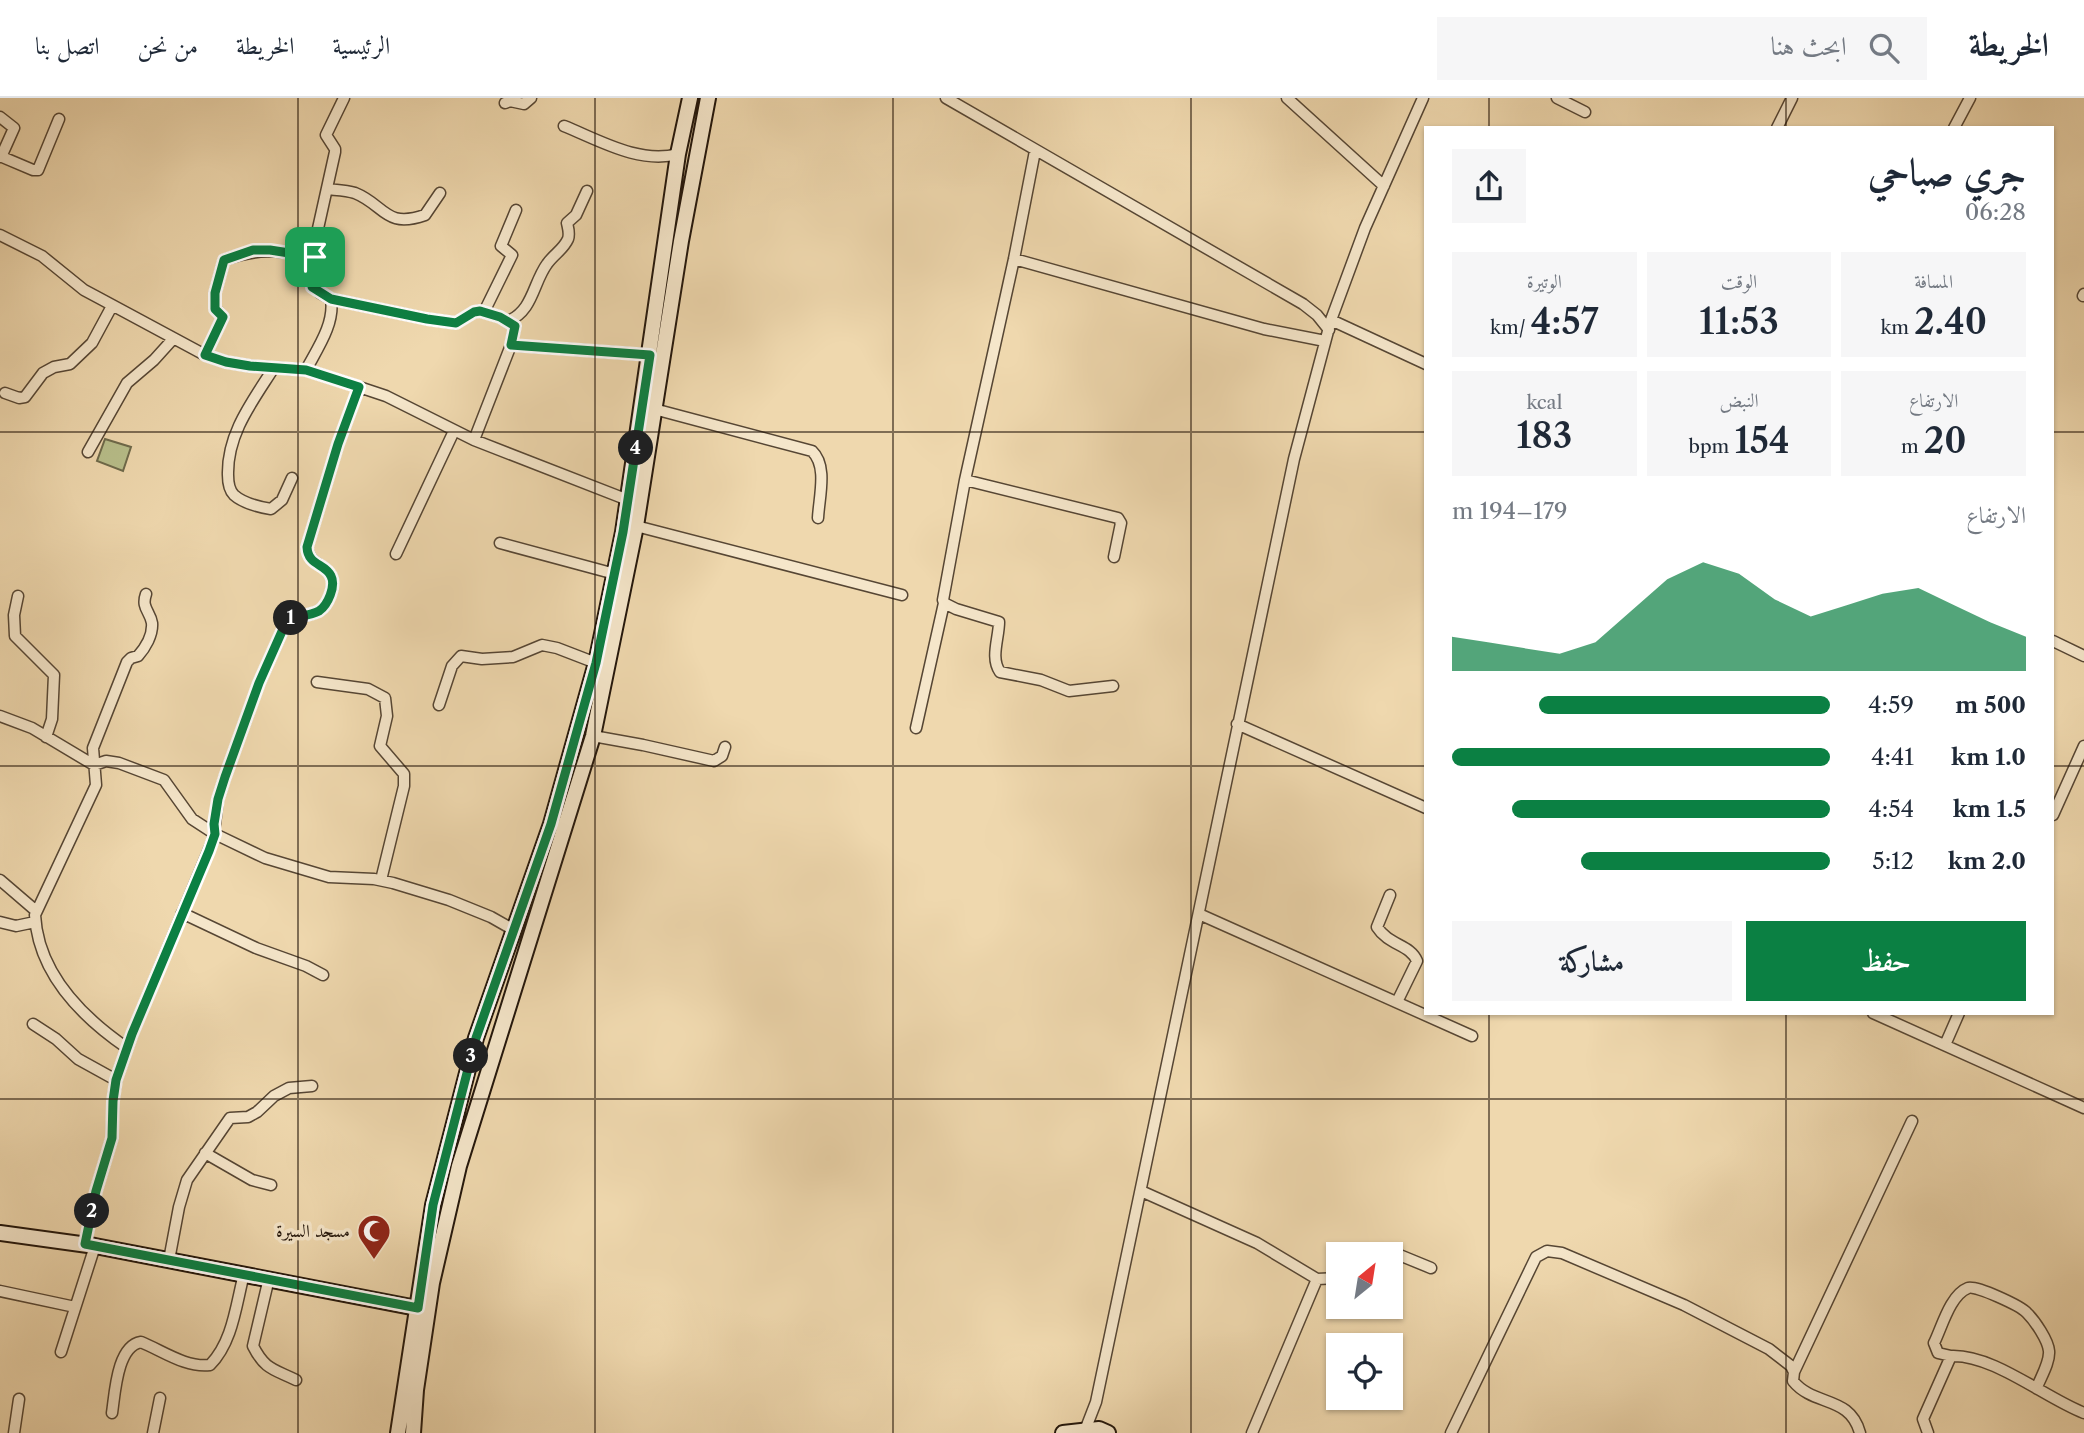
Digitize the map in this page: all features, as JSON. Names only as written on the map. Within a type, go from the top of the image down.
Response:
[{"type":"main road","points":[[413,1433],[433,1205],[476,1038],[551,824],[596,663],[628,500],[678,154],[690,98]]},
{"type":"main road","points":[[398,1433],[423,1309],[459,1166],[593,736],[636,526],[708,98]]},
{"type":"main road","points":[[0,1233],[90,1245],[423,1309]]},
{"type":"main road","points":[[1063,1433],[1095,1432]]},
{"type":"street","points":[[344,98],[326,135],[335,149],[313,251],[315,257],[312,287],[331,299],[427,319],[456,323],[474,312],[484,312],[515,326],[511,345],[474,440]]},
{"type":"street","points":[[505,103],[510,101],[524,104],[531,98]]},
{"type":"street","points":[[946,98],[1303,304],[1330,325],[1424,363]]},
{"type":"street","points":[[1287,98],[1384,186]]},
{"type":"street","points":[[1095,1432],[1096,1402],[1294,459],[1330,325],[1384,186],[1423,98]]},
{"type":"street","points":[[1557,98],[1586,112]]},
{"type":"street","points":[[1778,126],[1792,98]]},
{"type":"street","points":[[1955,126],[1970,98]]},
{"type":"street","points":[[0,117],[15,128],[1,157],[33,170],[38,170],[60,119]]},
{"type":"street","points":[[565,126],[639,155],[656,158],[678,154]]},
{"type":"street","points":[[916,728],[944,603],[965,480],[1035,151]]},
{"type":"street","points":[[327,189],[353,192],[394,219],[405,220],[425,215],[440,193]]},
{"type":"street","points":[[508,321],[517,317],[527,304],[549,261],[562,251],[569,236],[567,223],[576,215],[587,191]]},
{"type":"street","points":[[484,312],[512,255],[501,246],[516,211]]},
{"type":"street","points":[[0,235],[43,256],[84,290],[205,355],[226,362],[273,369],[306,370],[359,387],[386,397],[474,440],[628,500]]},
{"type":"street","points":[[205,355],[223,317],[215,309],[215,293],[224,260],[253,250],[315,257]]},
{"type":"street","points":[[1014,259],[1264,329],[1325,341]]},
{"type":"street","points":[[306,370],[327,328],[331,299]]},
{"type":"street","points":[[5,393],[19,398],[25,397],[43,373],[54,367],[70,365],[92,343],[112,306]]},
{"type":"street","points":[[88,452],[127,383],[155,360],[173,340]]},
{"type":"street","points":[[511,345],[650,355]]},
{"type":"street","points":[[273,369],[232,439],[228,459],[229,488],[234,495],[249,503],[271,509],[282,500],[292,478]]},
{"type":"street","points":[[61,1352],[90,1245],[96,1191],[112,1138],[116,1080],[127,1048],[215,834],[218,799],[225,777],[283,626],[293,618],[319,610],[331,594],[332,578],[312,561],[307,547],[335,453],[359,387]]},
{"type":"street","points":[[654,409],[812,451],[819,457],[821,467],[818,518]]},
{"type":"street","points":[[397,554],[454,431]]},
{"type":"street","points":[[965,480],[1118,518],[1121,523],[1114,557]]},
{"type":"street","points":[[636,526],[902,595]]},
{"type":"street","points":[[500,543],[615,574]]},
{"type":"street","points":[[127,1048],[94,1023],[58,984],[48,964],[35,922],[35,910],[57,870],[96,785],[93,748],[118,681],[127,662],[138,656],[151,632],[152,621],[144,607],[146,594]]},
{"type":"street","points":[[18,596],[14,615],[15,636],[54,675],[52,719],[46,737]]},
{"type":"street","points":[[944,603],[999,622],[995,651],[996,666],[1000,672],[1041,680],[1069,691],[1113,687]]},
{"type":"street","points":[[2054,641],[2084,656]]},
{"type":"street","points":[[439,705],[452,666],[461,656],[482,659],[513,657],[542,645],[596,663]]},
{"type":"street","points":[[317,682],[369,689],[383,695],[387,704],[380,746],[404,774],[404,786],[381,880]]},
{"type":"street","points":[[0,716],[17,721],[94,765],[106,761],[119,763],[164,780],[185,812],[215,834],[265,858],[313,873],[348,879],[381,880],[449,900],[491,917],[512,929]]},
{"type":"street","points":[[1237,724],[1424,807]]},
{"type":"street","points":[[593,736],[713,761],[722,756],[725,747]]},
{"type":"street","points":[[2054,812],[2084,746]]},
{"type":"street","points":[[0,880],[35,910]]},
{"type":"street","points":[[1390,895],[1377,927],[1383,937],[1412,953],[1417,961],[1397,1002]]},
{"type":"street","points":[[182,913],[323,975]]},
{"type":"street","points":[[1199,914],[1424,1014]]},
{"type":"street","points":[[0,922],[16,926],[35,922]]},
{"type":"street","points":[[1427,1015],[1472,1035]]},
{"type":"street","points":[[1878,1015],[2084,1108]]},
{"type":"street","points":[[1945,1045],[1958,1015]]},
{"type":"street","points":[[33,1024],[78,1059],[116,1080]]},
{"type":"street","points":[[169,1260],[187,1180],[230,1118],[248,1117],[289,1087],[312,1086]]},
{"type":"street","points":[[1860,1433],[1847,1410],[1805,1392],[1793,1381],[1794,1373],[1912,1121]]},
{"type":"street","points":[[205,1153],[252,1180],[271,1185]]},
{"type":"street","points":[[1141,1191],[1247,1238],[1317,1279],[1326,1279]]},
{"type":"street","points":[[1451,1433],[1536,1257],[1547,1251],[1562,1253],[1684,1305],[1769,1349],[1785,1360],[1794,1373]]},
{"type":"street","points":[[1404,1257],[1431,1268]]},
{"type":"street","points":[[111,1413],[117,1377],[126,1352],[135,1343],[141,1342],[198,1366],[210,1365],[220,1356],[226,1344],[244,1274]]},
{"type":"street","points":[[269,1279],[253,1346],[263,1364],[296,1380]]},
{"type":"street","points":[[1252,1433],[1317,1279]]},
{"type":"street","points":[[2037,1387],[2049,1354],[2044,1339],[2027,1312],[1982,1289],[1966,1289],[1955,1299],[1934,1343],[1938,1353],[1973,1358],[2037,1387],[2056,1402],[2084,1413]]},
{"type":"street","points":[[0,1291],[75,1307]]},
{"type":"street","points":[[1927,1433],[1923,1419],[1951,1356]]},
{"type":"street","points":[[153,1433],[160,1398]]},
{"type":"street","points":[[14,1433],[19,1399]]},
{"type":"green space","points":[[105,439],[131,447],[123,471],[97,461]]},
{"type":"place","name":"مسجد السيرة","points":[[374,1261]]},
{"type":"route","points":[[253,250],[315,257],[312,287],[331,299],[456,323],[474,312],[484,312],[515,326],[511,345],[650,355],[623,532],[596,663],[551,824],[476,1038],[433,1205],[418,1308],[85,1244],[96,1191],[112,1138],[116,1080],[132,1034],[213,840],[218,799],[259,683],[287,620],[319,610],[331,594],[332,578],[312,561],[307,547],[338,444],[359,387],[306,370],[250,366],[205,355],[223,317],[215,309],[215,293],[224,260],[253,250]]}]
